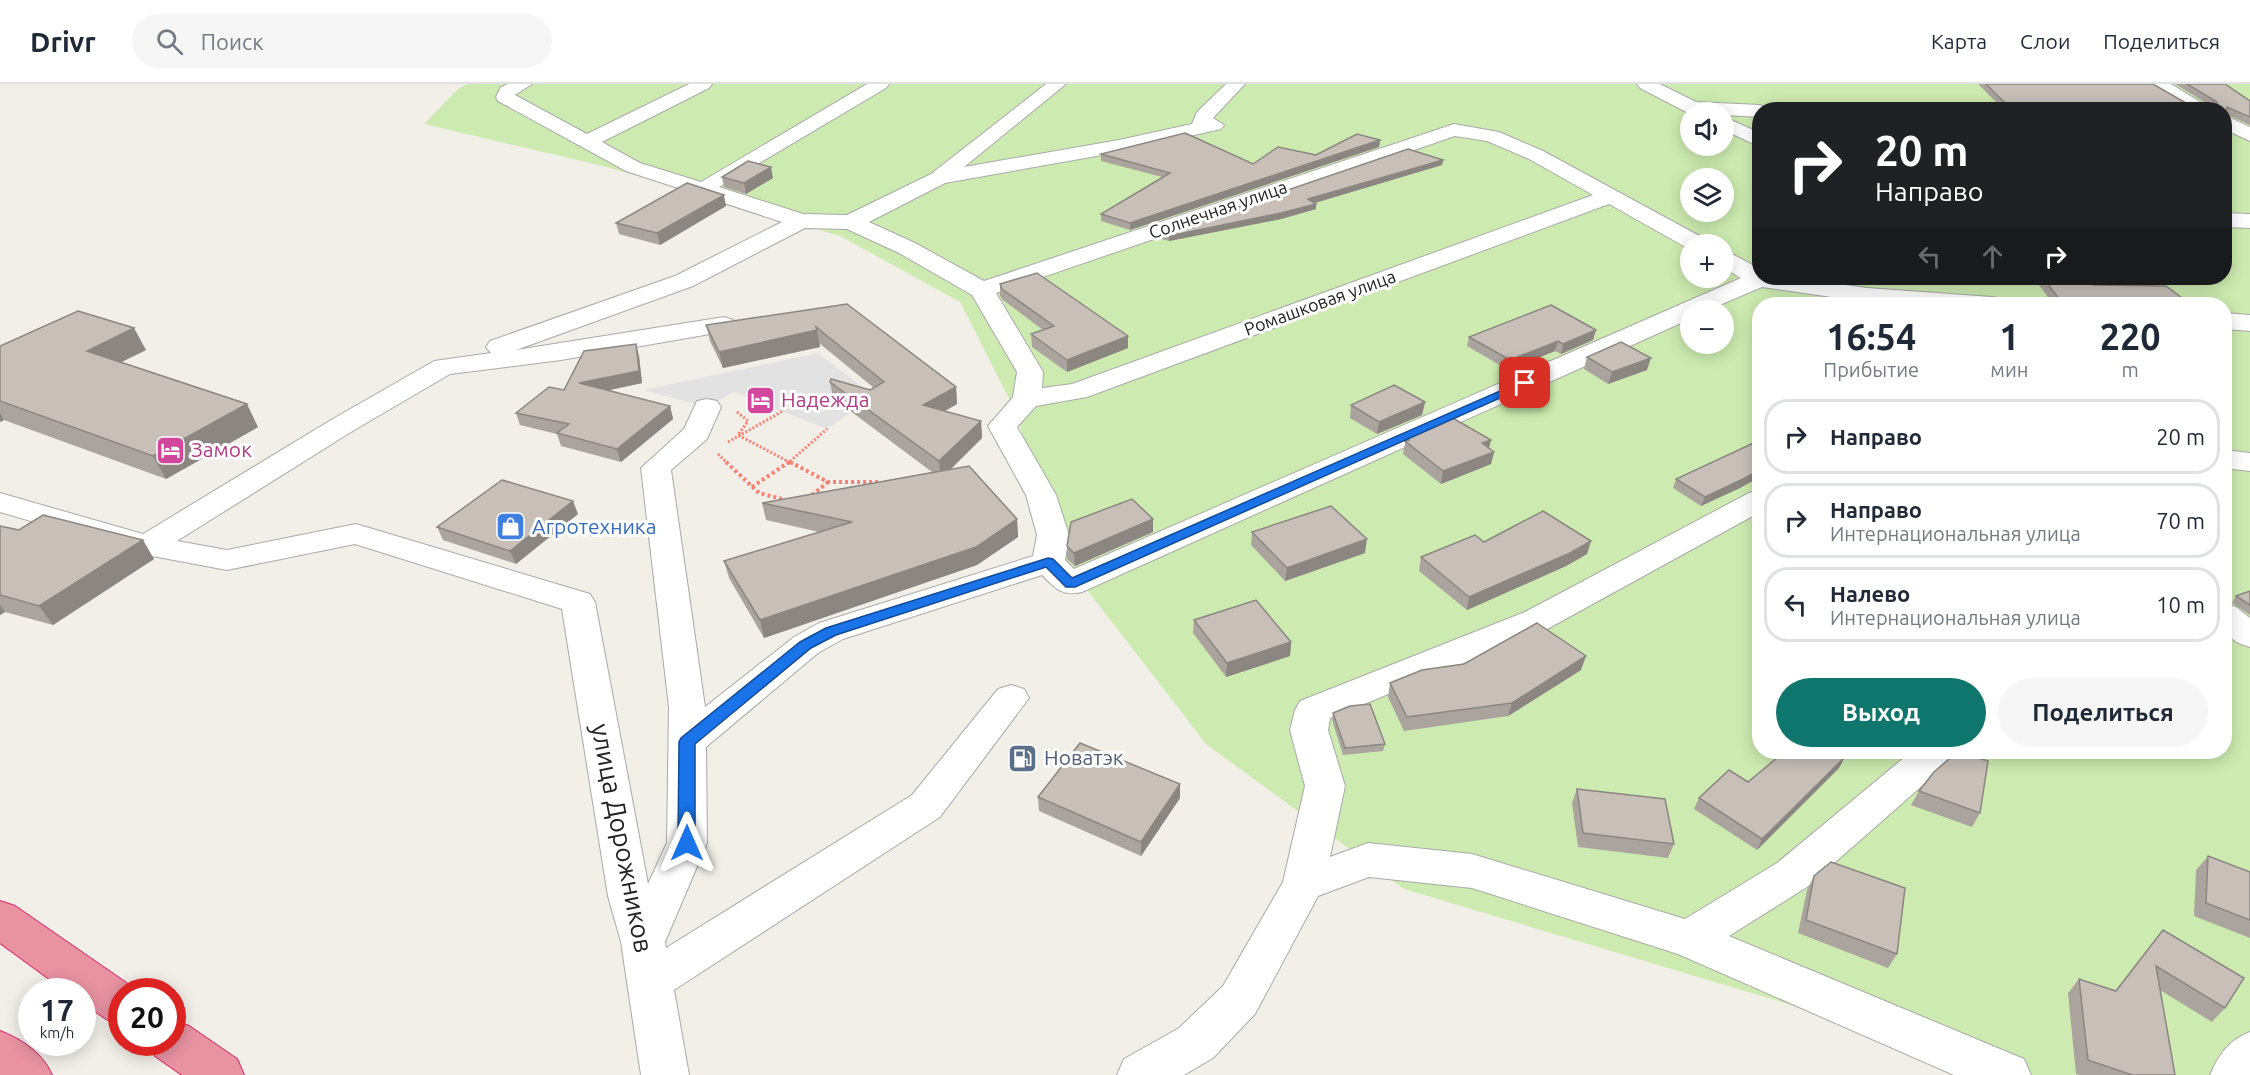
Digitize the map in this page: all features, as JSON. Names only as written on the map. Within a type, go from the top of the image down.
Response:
[{"type":"highway","points":[[0,919],[108,995]]},
{"type":"highway","points":[[186,1051],[220,1075]]},
{"type":"highway","points":[[0,1053],[28,1075]]},
{"type":"street","points":[[523,84],[508,91],[505,97],[633,166],[801,221],[851,222],[907,248],[982,290],[1030,372],[1027,399],[1002,426],[1041,495],[1053,535],[1048,562]]},
{"type":"street","points":[[587,142],[703,84]]},
{"type":"street","points":[[702,189],[880,84]]},
{"type":"street","points":[[851,222],[939,178],[1057,84]]},
{"type":"street","points":[[939,178],[1119,146],[1208,127],[1204,116],[1236,84]]},
{"type":"street","points":[[1646,84],[1681,102]]},
{"type":"street","points":[[2158,84],[2190,102]]},
{"type":"street","points":[[1734,111],[1752,111]]},
{"type":"street","points":[[2232,126],[2250,137]]},
{"type":"street","points":[[1734,128],[1752,137]]},
{"type":"street","name":"Солнечная улица","points":[[982,290],[1454,130],[1492,136],[1536,156],[1610,196]]},
{"type":"street","points":[[2232,137],[2250,137]]},
{"type":"street","points":[[1610,196],[1680,235]]},
{"type":"street","name":"Ромашковая улица","points":[[1027,399],[1077,392],[1610,196]]},
{"type":"street","points":[[2232,220],[2250,221]]},
{"type":"street","points":[[0,502],[147,545],[443,367],[684,280],[801,221]]},
{"type":"street","points":[[1734,264],[1752,274]]},
{"type":"street","points":[[1048,562],[1070,584],[1752,282]]},
{"type":"street","points":[[1796,285],[1857,297]]},
{"type":"street","points":[[2232,322],[2250,323]]},
{"type":"street","points":[[443,367],[561,352],[724,325]]},
{"type":"street","points":[[643,942],[687,843],[687,707],[657,468],[702,420]]},
{"type":"street","points":[[2232,460],[2250,462]]},
{"type":"street","points":[[1141,1075],[1196,1043],[1239,1000],[1303,884],[1325,786],[1309,730],[1313,710],[1537,620],[1752,503]]},
{"type":"street","name":"улица Дорожников","points":[[147,545],[227,560],[356,534],[578,602],[629,896],[643,942],[665,1075]]},
{"type":"street","points":[[687,742],[806,645],[831,631],[1048,562]]},
{"type":"street","points":[[2232,621],[2250,635]]},
{"type":"street","points":[[650,982],[926,806],[1011,699]]},
{"type":"street","points":[[1689,939],[1792,876],[1928,759]]},
{"type":"street","points":[[1303,884],[1368,860],[1472,871],[1689,939],[2007,1075]]},
{"type":"street","points":[[2234,1075],[2250,1054]]},
{"type":"path","points":[[702,420],[730,405],[748,421],[738,435]]},
{"type":"path","points":[[783,411],[738,435],[715,451],[759,494],[790,501]]},
{"type":"path","points":[[752,487],[789,462],[827,429]]},
{"type":"path","points":[[738,435],[828,482],[884,483]]},
{"type":"path","points":[[810,496],[828,482]]},
{"type":"green space","points":[[467,84],[2250,84],[2250,1075],[1953,1075],[1828,1016],[1404,889],[1206,744],[1051,543],[1017,414],[960,302],[840,236],[607,167],[424,124],[458,89]]},
{"type":"shaded area","points":[[818,353],[874,396],[827,429],[734,392],[707,407],[643,390]]},
{"type":"building","points":[[1986,84],[2153,84],[2184,102],[2004,102]]},
{"type":"building","points":[[2187,84],[2225,84],[2250,101],[2250,117],[2232,109],[2232,102],[2217,102]]},
{"type":"building","points":[[1185,133],[1253,164],[1278,147],[1316,155],[1357,134],[1380,140],[1130,223],[1101,214],[1170,173],[1101,154]]},
{"type":"building","points":[[1408,149],[1443,160],[1308,199],[1316,204],[1169,236],[1161,233]]},
{"type":"building","points":[[748,161],[771,167],[744,183],[722,177]]},
{"type":"building","points":[[687,183],[724,195],[657,233],[616,223]]},
{"type":"building","points":[[1037,273],[1128,336],[1067,360],[1031,334],[1054,326],[1002,289],[1000,284]]},
{"type":"building","points":[[2048,285],[2166,286],[2181,297],[2058,297]]},
{"type":"building","points":[[847,304],[956,387],[923,405],[981,421],[939,461],[830,382],[831,379],[870,390],[884,382],[816,327],[817,330],[719,352],[706,325]]},
{"type":"building","points":[[1551,305],[1596,330],[1563,344],[1558,341],[1510,360],[1469,337]]},
{"type":"building","points":[[78,311],[134,328],[87,351],[247,404],[153,456],[0,401],[0,346]]},
{"type":"building","points":[[1621,342],[1651,358],[1612,372],[1587,357]]},
{"type":"building","points":[[636,344],[639,371],[579,383],[670,406],[617,449],[557,433],[569,424],[516,413],[549,387],[564,390],[584,351]]},
{"type":"building","points":[[1394,385],[1425,402],[1379,422],[1351,405]]},
{"type":"building","points":[[1451,417],[1491,440],[1482,443],[1494,452],[1443,471],[1405,441],[1409,440],[1406,437]]},
{"type":"building","points":[[1752,444],[1752,474],[1705,497],[1676,479]]},
{"type":"building","points":[[969,466],[1017,519],[976,547],[760,620],[724,561],[852,522],[762,503]]},
{"type":"building","name":"Агротехника","points":[[502,480],[573,501],[510,551],[437,527]]},
{"type":"building","points":[[1132,499],[1153,519],[1074,553],[1067,546],[1071,522]]},
{"type":"building","points":[[1331,506],[1367,539],[1287,568],[1252,532]]},
{"type":"building","points":[[1543,511],[1591,541],[1570,553],[1469,597],[1421,557],[1475,535],[1484,542]]},
{"type":"building","points":[[43,515],[143,540],[39,606],[0,595],[0,526],[19,530]]},
{"type":"building","points":[[2250,591],[2250,605],[2236,596]]},
{"type":"building","points":[[1256,600],[1291,642],[1227,663],[1194,620]]},
{"type":"building","points":[[1537,623],[1586,656],[1512,703],[1407,717],[1390,683],[1422,670],[1464,664]]},
{"type":"building","points":[[1370,704],[1385,744],[1345,748],[1333,713],[1350,706]]},
{"type":"building","points":[[1080,743],[1180,784],[1141,842],[1038,797]]},
{"type":"building","points":[[1776,759],[1843,759],[1762,839],[1699,798],[1729,770],[1748,782]]},
{"type":"building","points":[[1949,759],[1988,761],[1980,813],[1919,791],[1934,772]]},
{"type":"building","points":[[1577,789],[1665,799],[1674,844],[1583,833]]},
{"type":"building","points":[[2208,856],[2250,872],[2250,920],[2206,903]]},
{"type":"building","points":[[1831,862],[1905,888],[1897,954],[1806,920],[1814,876]]},
{"type":"building","points":[[2163,930],[2244,978],[2225,1008],[2156,966],[2175,1075],[2132,1075],[2088,1060],[2079,979],[2116,991]]},
{"type":"place","name":"Надежда","points":[[760,400]]},
{"type":"place","name":"Замок","points":[[170,450]]},
{"type":"place","name":"Агротехника","points":[[511,527]]},
{"type":"place","name":"Новатэк","points":[[1023,758]]},
{"type":"route","points":[[687,843],[687,742],[806,645],[831,631],[1048,562],[1070,584],[1525,383]]}]
